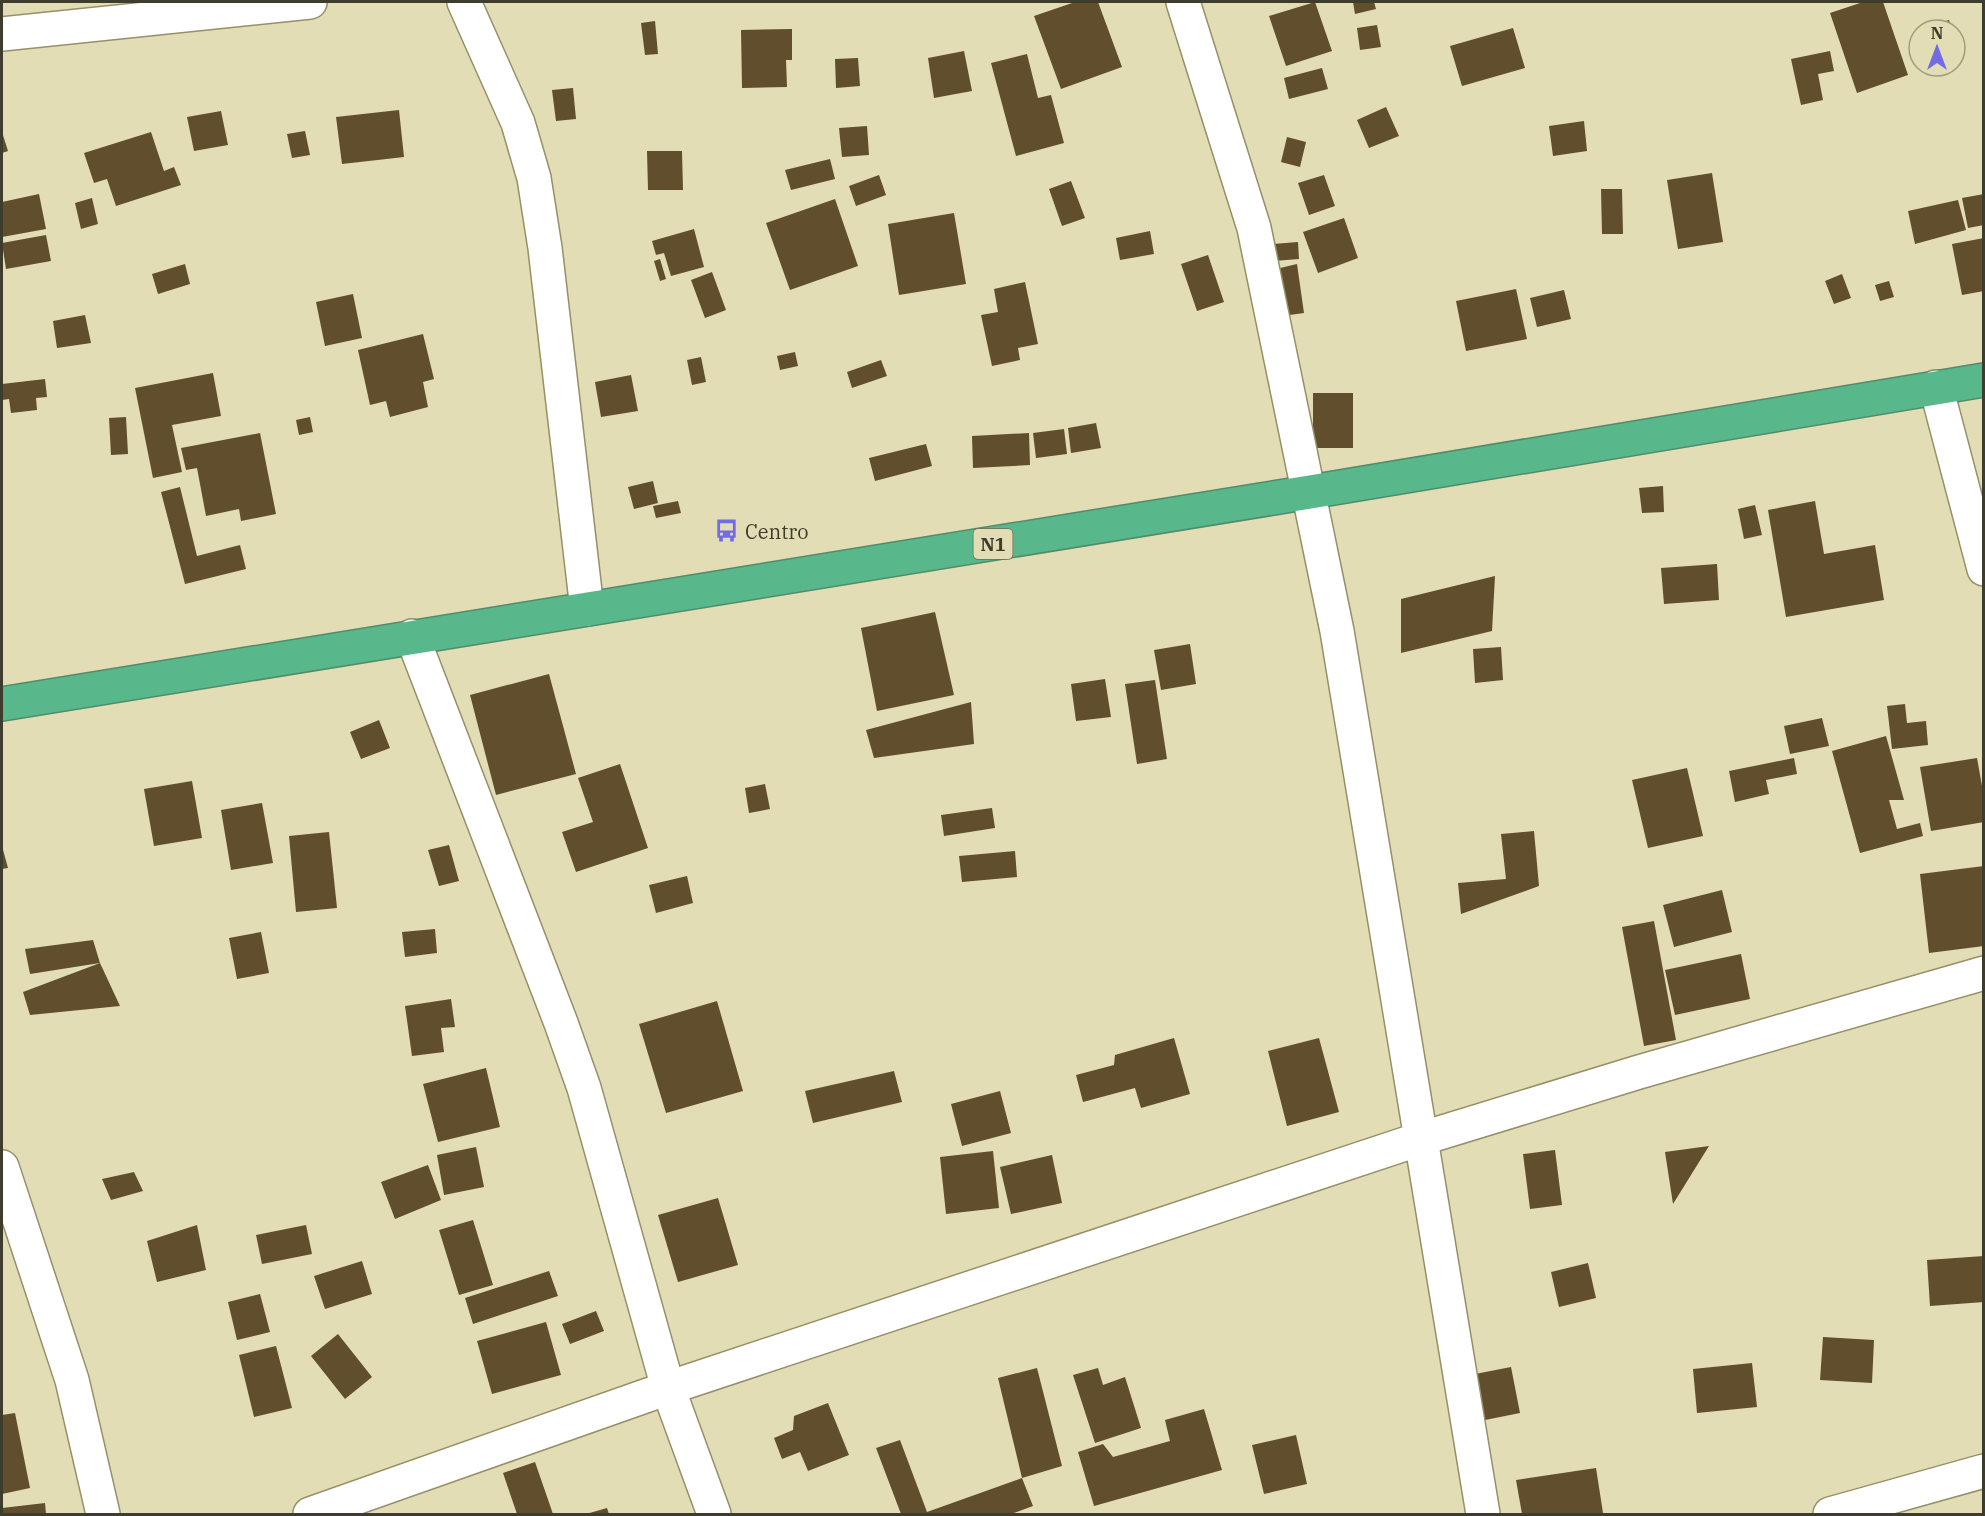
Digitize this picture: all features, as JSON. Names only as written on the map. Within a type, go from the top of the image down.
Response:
[{"type":"highway","name":"N1","points":[[2,704],[1310,492],[1983,380]]},
{"type":"street","points":[[2,34],[310,2]]},
{"type":"street","points":[[464,2],[518,123],[534,178],[545,248],[587,609]]},
{"type":"street","points":[[1183,2],[1254,228],[1310,492],[1337,631],[1483,1515]]},
{"type":"street","points":[[1936,387],[1983,568]]},
{"type":"street","points":[[411,636],[557,1012],[584,1088],[668,1388],[714,1515]]},
{"type":"street","points":[[310,1515],[668,1388],[1420,1139],[1639,1072],[1983,973]]},
{"type":"street","points":[[2,1167],[72,1380],[103,1515]]},
{"type":"street","points":[[1847,1512],[1983,1471]]},
{"type":"building","points":[[1075,2],[1098,2],[1122,67],[1061,89],[1034,16]]},
{"type":"building","points":[[1315,2],[1332,51],[1286,66],[1269,16]]},
{"type":"building","points":[[1353,2],[1374,2],[1376,9],[1355,14]]},
{"type":"building","points":[[1863,2],[1883,2],[1907,75],[1857,93],[1830,13]]},
{"type":"building","points":[[655,21],[658,54],[645,55],[641,23]]},
{"type":"building","points":[[1377,25],[1381,47],[1360,50],[1357,28]]},
{"type":"building","points":[[1513,28],[1525,68],[1462,86],[1450,46]]},
{"type":"building","points":[[792,29],[792,60],[786,60],[787,87],[742,88],[741,30]]},
{"type":"building","points":[[964,51],[972,91],[934,98],[928,58]]},
{"type":"building","points":[[1830,51],[1834,71],[1818,74],[1823,100],[1801,105],[1791,59]]},
{"type":"building","points":[[1027,54],[1038,98],[1051,95],[1064,143],[1016,156],[991,63]]},
{"type":"building","points":[[858,58],[860,86],[836,88],[835,59]]},
{"type":"building","points":[[1322,68],[1328,89],[1289,99],[1284,78]]},
{"type":"building","points":[[573,88],[576,119],[556,121],[552,90]]},
{"type":"building","points":[[1386,107],[1399,136],[1369,148],[1357,120]]},
{"type":"building","points":[[399,110],[404,157],[342,164],[336,117]]},
{"type":"building","points":[[221,111],[228,145],[194,151],[187,117]]},
{"type":"building","points":[[1584,121],[1587,151],[1553,156],[1549,126]]},
{"type":"building","points":[[867,126],[869,155],[842,157],[839,128]]},
{"type":"building","points":[[305,131],[310,155],[292,158],[287,134]]},
{"type":"building","points":[[2,132],[8,151],[2,153]]},
{"type":"building","points":[[151,132],[164,171],[174,167],[181,185],[116,206],[107,179],[94,183],[84,153]]},
{"type":"building","points":[[1287,137],[1306,142],[1300,167],[1281,162]]},
{"type":"building","points":[[647,151],[682,151],[683,190],[648,190]]},
{"type":"building","points":[[830,159],[835,179],[791,190],[785,170]]},
{"type":"building","points":[[1712,173],[1723,242],[1678,249],[1667,180]]},
{"type":"building","points":[[879,175],[886,195],[856,206],[849,186]]},
{"type":"building","points":[[1324,175],[1335,206],[1309,215],[1298,183]]},
{"type":"building","points":[[1071,181],[1085,218],[1062,226],[1049,189]]},
{"type":"building","points":[[1601,189],[1622,189],[1623,234],[1602,234]]},
{"type":"building","points":[[39,194],[46,229],[2,237],[2,202]]},
{"type":"building","points":[[1984,194],[1984,225],[1968,228],[1962,198]]},
{"type":"building","points":[[92,198],[98,224],[81,229],[75,203]]},
{"type":"building","points":[[835,199],[858,266],[790,290],[766,223]]},
{"type":"building","points":[[1958,200],[1966,230],[1915,244],[1908,211]]},
{"type":"building","points":[[954,213],[966,284],[899,295],[888,224]]},
{"type":"building","points":[[1344,218],[1358,258],[1318,273],[1303,232]]},
{"type":"building","points":[[694,229],[704,267],[671,276],[664,253],[656,255],[652,241]]},
{"type":"building","points":[[1150,231],[1154,254],[1120,260],[1116,238]]},
{"type":"building","points":[[46,235],[51,261],[6,269],[2,243]]},
{"type":"building","points":[[1984,238],[1984,291],[1962,295],[1952,244]]},
{"type":"building","points":[[1298,242],[1299,259],[1274,261],[1273,244]]},
{"type":"building","points":[[1208,255],[1224,302],[1197,311],[1181,264]]},
{"type":"building","points":[[660,259],[666,279],[660,281],[654,261]]},
{"type":"building","points":[[185,264],[190,284],[158,294],[152,274]]},
{"type":"building","points":[[1297,264],[1304,313],[1282,316],[1276,269]]},
{"type":"building","points":[[712,272],[726,310],[705,318],[691,280]]},
{"type":"building","points":[[1842,274],[1851,298],[1834,304],[1825,281]]},
{"type":"building","points":[[1889,281],[1894,297],[1880,301],[1875,285]]},
{"type":"building","points":[[1025,282],[1038,344],[1018,348],[1020,360],[992,366],[981,315],[998,312],[994,289]]},
{"type":"building","points":[[1516,289],[1527,339],[1466,351],[1456,301]]},
{"type":"building","points":[[1564,290],[1571,319],[1537,327],[1530,298]]},
{"type":"building","points":[[353,294],[362,338],[325,346],[316,302]]},
{"type":"building","points":[[85,315],[91,343],[57,348],[53,321]]},
{"type":"building","points":[[423,334],[434,379],[423,382],[428,407],[390,417],[386,401],[370,405],[358,350]]},
{"type":"building","points":[[795,352],[798,366],[780,370],[777,356]]},
{"type":"building","points":[[701,357],[706,382],[692,385],[687,360]]},
{"type":"building","points":[[881,360],[887,376],[852,388],[847,372]]},
{"type":"building","points":[[213,373],[221,416],[172,425],[182,472],[153,478],[135,388]]},
{"type":"building","points":[[631,375],[638,411],[601,417],[595,382]]},
{"type":"building","points":[[45,379],[47,397],[36,398],[37,410],[11,413],[9,399],[2,400],[2,384]]},
{"type":"building","points":[[1313,393],[1353,393],[1353,448],[1313,448]]},
{"type":"building","points":[[126,417],[128,454],[111,455],[109,418]]},
{"type":"building","points":[[310,417],[313,432],[299,435],[296,420]]},
{"type":"building","points":[[1096,423],[1101,448],[1071,453],[1068,428]]},
{"type":"building","points":[[1064,429],[1067,454],[1036,458],[1033,433]]},
{"type":"building","points":[[260,433],[276,514],[241,521],[239,509],[206,516],[197,468],[186,470],[181,448]]},
{"type":"building","points":[[1029,433],[1030,465],[973,468],[972,436]]},
{"type":"building","points":[[926,444],[932,466],[875,481],[869,458]]},
{"type":"building","points":[[653,481],[658,503],[634,509],[628,487]]},
{"type":"building","points":[[1663,486],[1664,512],[1642,513],[1639,488]]},
{"type":"building","points":[[180,487],[197,556],[240,545],[246,569],[185,584],[161,492]]},
{"type":"building","points":[[678,501],[681,513],[656,518],[653,506]]},
{"type":"building","points":[[1815,501],[1824,554],[1875,545],[1884,600],[1786,617],[1768,510]]},
{"type":"building","points":[[1755,505],[1762,535],[1744,539],[1738,509]]},
{"type":"building","points":[[1717,564],[1719,600],[1664,604],[1661,568]]},
{"type":"building","points":[[1495,576],[1492,631],[1401,653],[1401,599]]},
{"type":"building","points":[[935,612],[954,695],[877,711],[861,628]]},
{"type":"building","points":[[1190,644],[1196,684],[1161,690],[1154,650]]},
{"type":"building","points":[[1501,647],[1503,680],[1475,683],[1473,649]]},
{"type":"building","points":[[549,674],[576,774],[496,795],[470,695]]},
{"type":"building","points":[[1105,679],[1111,717],[1076,721],[1071,684]]},
{"type":"building","points":[[1155,680],[1167,759],[1137,764],[1125,684]]},
{"type":"building","points":[[971,702],[974,744],[874,758],[866,730]]},
{"type":"building","points":[[1905,704],[1907,723],[1926,721],[1928,745],[1892,749],[1887,706]]},
{"type":"building","points":[[1822,718],[1829,746],[1790,754],[1784,726]]},
{"type":"building","points":[[379,720],[390,748],[361,759],[350,732]]},
{"type":"building","points":[[1886,736],[1904,800],[1889,800],[1897,829],[1920,823],[1923,836],[1860,853],[1832,751]]},
{"type":"building","points":[[1794,758],[1797,774],[1766,780],[1769,794],[1735,802],[1729,771]]},
{"type":"building","points":[[1977,758],[1984,797],[1984,822],[1931,831],[1920,767]]},
{"type":"building","points":[[620,764],[648,848],[576,872],[562,832],[593,822],[578,778]]},
{"type":"building","points":[[1687,768],[1703,836],[1648,848],[1632,780]]},
{"type":"building","points":[[192,781],[202,838],[154,846],[144,789]]},
{"type":"building","points":[[765,784],[770,809],[749,813],[745,788]]},
{"type":"building","points":[[262,803],[273,863],[231,870],[221,810]]},
{"type":"building","points":[[992,808],[995,828],[944,836],[941,815]]},
{"type":"building","points":[[1534,831],[1539,886],[1461,914],[1458,883],[1506,879],[1501,834]]},
{"type":"building","points":[[329,832],[337,908],[296,912],[289,836]]},
{"type":"building","points":[[449,845],[459,881],[439,886],[428,850]]},
{"type":"building","points":[[2,846],[8,868],[2,869]]},
{"type":"building","points":[[1015,851],[1017,877],[962,882],[959,856]]},
{"type":"building","points":[[1984,866],[1984,946],[1929,953],[1920,874]]},
{"type":"building","points":[[687,876],[693,903],[656,913],[649,885]]},
{"type":"building","points":[[1722,890],[1732,932],[1674,947],[1663,905]]},
{"type":"building","points":[[1654,921],[1676,1040],[1644,1046],[1622,927]]},
{"type":"building","points":[[435,929],[437,953],[405,957],[402,932]]},
{"type":"building","points":[[261,932],[269,973],[237,979],[229,938]]},
{"type":"building","points":[[93,940],[100,963],[30,974],[25,949]]},
{"type":"building","points":[[1741,954],[1750,999],[1675,1015],[1665,970]]},
{"type":"building","points":[[100,963],[120,1006],[30,1015],[23,992]]},
{"type":"building","points":[[451,999],[455,1027],[441,1028],[444,1052],[412,1056],[405,1006]]},
{"type":"building","points":[[717,1001],[743,1091],[666,1113],[639,1024]]},
{"type":"building","points":[[1174,1038],[1190,1094],[1141,1108],[1135,1088],[1083,1102],[1076,1075],[1114,1065],[1115,1055]]},
{"type":"building","points":[[1319,1038],[1339,1112],[1287,1126],[1268,1051]]},
{"type":"building","points":[[486,1068],[500,1127],[438,1142],[423,1084]]},
{"type":"building","points":[[894,1071],[902,1102],[813,1123],[805,1091]]},
{"type":"building","points":[[1000,1091],[1011,1133],[962,1146],[951,1104]]},
{"type":"building","points":[[1709,1146],[1673,1204],[1665,1152]]},
{"type":"building","points":[[476,1147],[484,1187],[444,1195],[437,1155]]},
{"type":"building","points":[[1555,1150],[1562,1205],[1530,1209],[1523,1154]]},
{"type":"building","points":[[993,1151],[999,1208],[946,1214],[940,1157]]},
{"type":"building","points":[[1052,1155],[1062,1203],[1011,1214],[1000,1167]]},
{"type":"building","points":[[428,1165],[441,1200],[395,1219],[381,1182]]},
{"type":"building","points":[[134,1172],[143,1191],[111,1200],[102,1179]]},
{"type":"building","points":[[718,1198],[738,1265],[678,1282],[658,1215]]},
{"type":"building","points":[[473,1220],[493,1285],[459,1295],[439,1230]]},
{"type":"building","points":[[197,1225],[206,1270],[157,1282],[147,1241]]},
{"type":"building","points":[[306,1225],[312,1254],[262,1264],[256,1235]]},
{"type":"building","points":[[1984,1256],[1984,1302],[1930,1306],[1927,1260]]},
{"type":"building","points":[[362,1261],[372,1294],[325,1309],[314,1276]]},
{"type":"building","points":[[1588,1263],[1596,1298],[1559,1307],[1551,1272]]},
{"type":"building","points":[[549,1271],[558,1296],[473,1324],[465,1298]]},
{"type":"building","points":[[260,1294],[270,1332],[237,1340],[228,1302]]},
{"type":"building","points":[[596,1311],[604,1331],[570,1344],[562,1324]]},
{"type":"building","points":[[546,1322],[561,1375],[492,1394],[477,1341]]},
{"type":"building","points":[[338,1334],[372,1377],[345,1399],[311,1356]]},
{"type":"building","points":[[1823,1337],[1874,1340],[1872,1383],[1820,1380]]},
{"type":"building","points":[[276,1346],[292,1408],[254,1417],[239,1355]]},
{"type":"building","points":[[1752,1363],[1757,1407],[1697,1413],[1693,1369]]},
{"type":"building","points":[[1511,1367],[1520,1413],[1475,1422],[1465,1376]]},
{"type":"building","points":[[1037,1368],[1062,1466],[1022,1478],[998,1378]]},
{"type":"building","points":[[1098,1368],[1103,1385],[1125,1377],[1141,1428],[1095,1443],[1073,1375]]},
{"type":"building","points":[[828,1403],[849,1455],[808,1471],[800,1452],[782,1459],[774,1438],[793,1430],[794,1416]]},
{"type":"building","points":[[1204,1409],[1222,1470],[1094,1506],[1078,1452],[1103,1444],[1113,1457],[1170,1441],[1165,1420]]},
{"type":"building","points":[[15,1413],[30,1488],[2,1494],[2,1415]]},
{"type":"building","points":[[1296,1435],[1307,1484],[1264,1494],[1252,1445]]},
{"type":"building","points":[[900,1440],[927,1512],[1022,1478],[1033,1506],[1011,1514],[901,1514],[876,1448]]},
{"type":"building","points":[[535,1462],[553,1514],[517,1514],[503,1473]]},
{"type":"building","points":[[1596,1468],[1603,1513],[1522,1514],[1516,1480]]},
{"type":"building","points":[[45,1503],[46,1514],[2,1514],[2,1508]]},
{"type":"building","points":[[607,1508],[609,1514],[586,1514]]},
{"type":"place","name":"Centro","points":[[727,531]]}]
